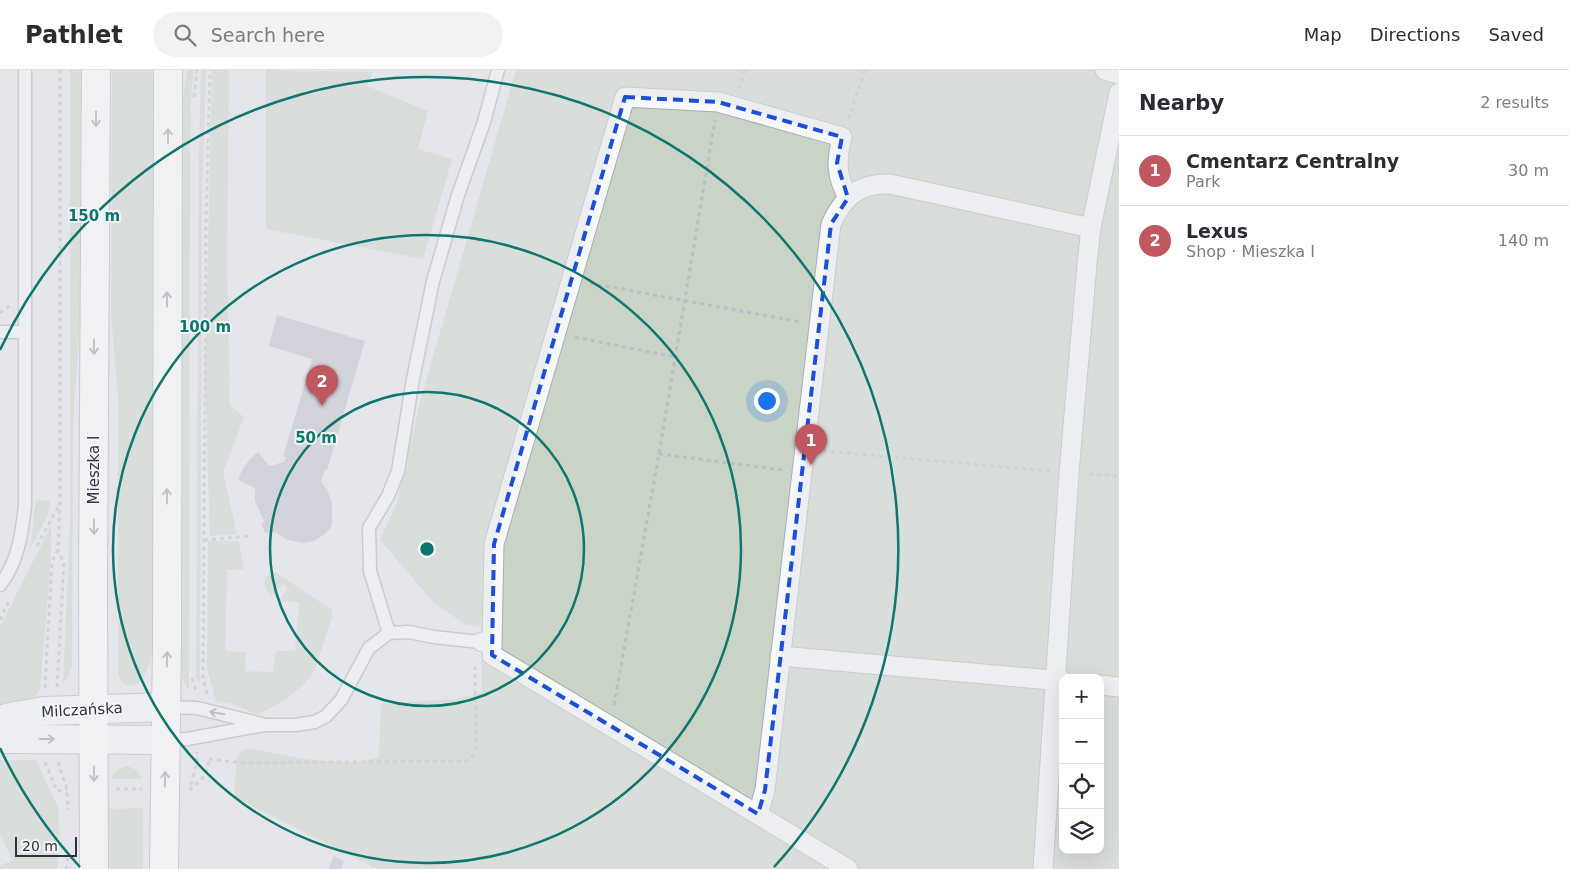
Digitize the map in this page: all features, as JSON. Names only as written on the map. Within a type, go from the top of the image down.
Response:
[{"type":"main road","name":"Mieszka I","points":[[94,869],[93,592],[96,70]]},
{"type":"main road","points":[[164,869],[167,622],[168,70]]},
{"type":"street","points":[[1105,70],[1119,74]]},
{"type":"street","points":[[1059,674],[1069,473],[1086,264],[1091,228],[1119,93]]},
{"type":"street","points":[[848,198],[839,176],[837,163],[842,137],[718,102],[625,98],[494,544],[482,643],[492,655],[610,724],[848,869]]},
{"type":"street","points":[[758,814],[765,790],[831,224],[839,208],[858,190],[869,186],[890,184],[1091,228]]},
{"type":"street","points":[[780,656],[1059,680],[1043,869]]},
{"type":"street","points":[[1104,685],[1119,687]]},
{"type":"street","name":"Milczańska","points":[[0,720],[44,711],[166,707]]},
{"type":"street","name":"Milczańska","points":[[0,737],[7,739],[166,740]]},
{"type":"lane","points":[[0,585],[8,575],[18,552],[26,505],[24,332],[25,70]]},
{"type":"lane","points":[[389,633],[370,571],[369,528],[388,496],[398,471],[413,379],[433,281],[458,195],[484,122],[498,70]]},
{"type":"lane","points":[[0,332],[24,332]]},
{"type":"lane","points":[[166,740],[187,739],[264,725],[295,726],[315,722],[326,716],[342,700],[369,648],[389,633],[409,632],[482,643]]},
{"type":"lane","points":[[166,707],[197,708],[264,725]]},
{"type":"path","points":[[44,689],[52,562],[58,549],[60,502],[60,70]]},
{"type":"path","points":[[209,698],[203,678],[206,230],[210,70]]},
{"type":"path","points":[[842,137],[865,70]]},
{"type":"path","points":[[610,724],[659,454],[718,102]]},
{"type":"path","points":[[572,280],[819,325]]},
{"type":"path","points":[[557,333],[675,357]]},
{"type":"path","points":[[804,449],[1119,476]]},
{"type":"path","points":[[659,454],[802,472]]},
{"type":"path","points":[[204,540],[250,536]]},
{"type":"path","points":[[56,696],[64,563],[58,549]]},
{"type":"path","points":[[209,759],[240,763],[469,760],[476,747],[482,643]]},
{"type":"path","points":[[198,746],[197,761],[189,790],[204,777],[209,767],[209,751]]},
{"type":"path","points":[[43,758],[57,790],[67,789],[55,755]]},
{"type":"path","points":[[114,789],[146,790]]},
{"type":"highlighted area","points":[[625,97],[718,102],[842,137],[837,163],[848,198],[831,224],[765,790],[758,814],[492,655],[494,544]]},
{"type":"shaded area","points":[[70,70],[81,70],[81,295],[73,422],[72,665],[68,677],[63,684],[70,522]]},
{"type":"shaded area","points":[[112,70],[152,70],[155,106],[153,645],[147,671],[138,684],[131,685],[123,683],[118,675],[118,396],[111,313]]},
{"type":"shaded area","points":[[187,70],[194,70],[191,96],[190,175],[189,690],[182,679],[180,648],[183,98]]},
{"type":"shaded area","points":[[201,70],[206,70],[202,199],[200,683],[196,678]]},
{"type":"shaded area","points":[[212,70],[229,70],[227,265],[230,405],[244,417],[223,472],[237,534],[210,536],[205,380]]},
{"type":"shaded area","points":[[266,70],[373,72],[367,86],[428,111],[418,149],[452,159],[423,259],[266,229]]},
{"type":"shaded area","points":[[516,70],[1119,70],[1119,869],[377,869],[234,797],[237,756],[247,748],[305,759],[355,763],[379,757],[381,704],[456,699],[482,692],[481,627],[464,624],[433,602],[380,540],[396,505],[421,398]]},
{"type":"shaded area","points":[[36,500],[50,501],[49,513],[30,549]]},
{"type":"shaded area","points":[[51,526],[51,557],[40,690],[32,699],[3,705],[0,704],[0,627]]},
{"type":"shaded area","points":[[208,541],[239,541],[244,569],[227,570],[225,651],[244,652],[246,654],[245,671],[273,672],[276,651],[295,651],[299,602],[278,601],[288,589],[283,584],[271,596],[265,586],[267,576],[275,572],[332,610],[332,617],[314,672],[303,685],[287,698],[269,709],[256,714],[232,704],[216,701],[207,669]]},
{"type":"shaded area","points":[[0,760],[36,760],[59,810],[58,869],[0,869],[0,866],[12,860],[0,833]]},
{"type":"shaded area","points":[[128,766],[138,771],[142,779],[112,779],[112,775],[121,768]]},
{"type":"shaded area","points":[[143,808],[143,869],[108,869],[109,809]]},
{"type":"building","points":[[277,315],[365,341],[327,470],[325,469],[321,482],[327,489],[332,504],[331,527],[325,534],[314,541],[303,543],[288,540],[274,532],[267,533],[264,531],[262,524],[264,521],[255,501],[255,488],[238,480],[242,470],[258,452],[269,466],[284,462],[286,457],[283,457],[312,359],[269,346]]},
{"type":"building","points":[[334,856],[344,861],[341,869],[328,869]]},
{"type":"place","name":"Lexus","points":[[322,406]]},
{"type":"place","name":"Cmentarz Centralny","points":[[811,465]]}]
